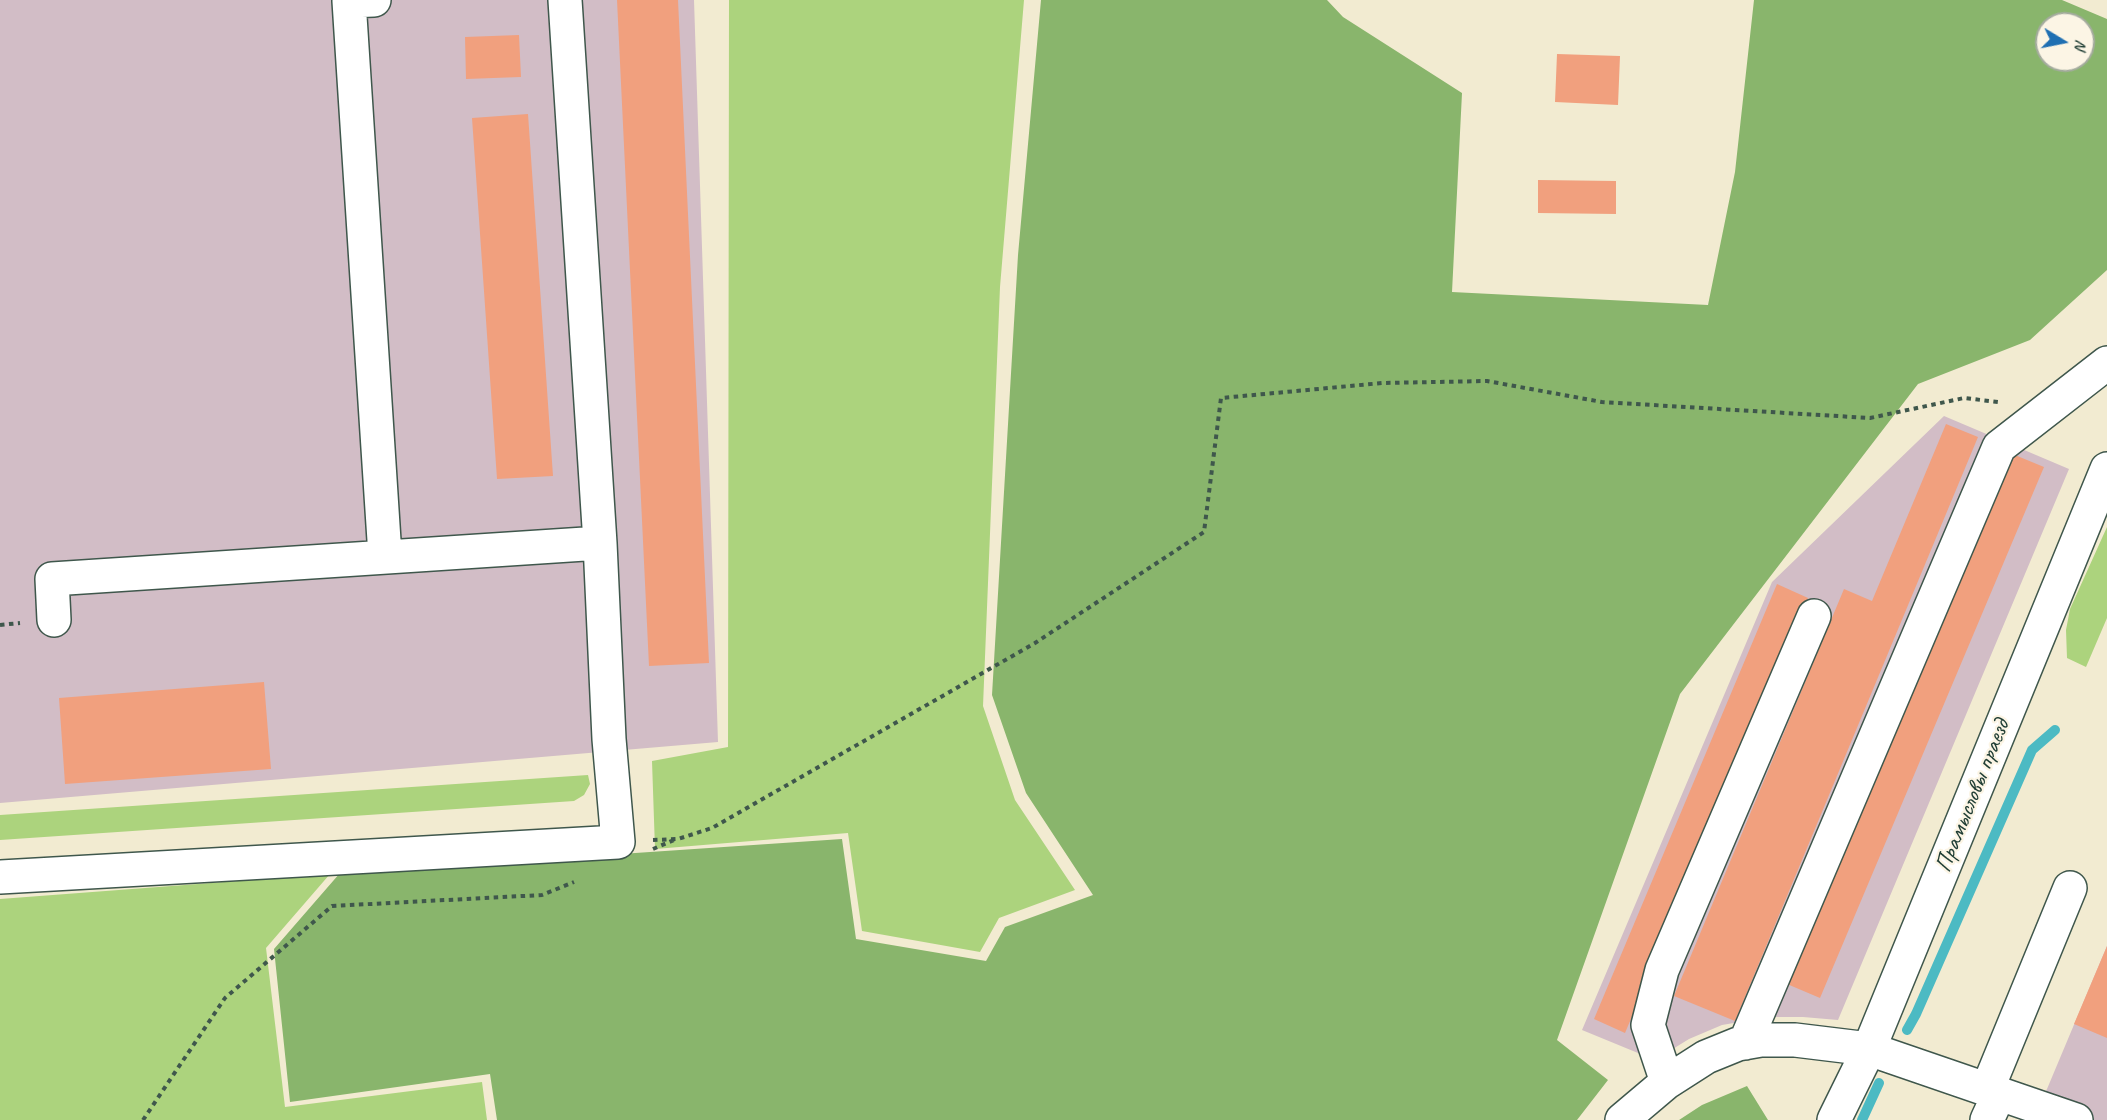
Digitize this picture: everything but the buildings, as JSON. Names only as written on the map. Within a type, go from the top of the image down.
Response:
[{"type":"street","points":[[353,0],[385,556]]},
{"type":"street","points":[[0,877],[632,847],[609,739],[600,543],[565,0]]},
{"type":"street","points":[[1745,1043],[1999,447],[2107,363]]},
{"type":"street","name":"Прамысловы праезд","points":[[1834,1120],[1869,1049],[2107,470]]},
{"type":"street","points":[[54,620],[52,579],[600,543]]},
{"type":"street","points":[[1667,1082],[1648,1025],[1662,970],[1814,616]]},
{"type":"street","points":[[1991,1101],[2070,888]]},
{"type":"street","points":[[1622,1120],[1667,1082],[1706,1057],[1745,1043],[1761,1040],[1795,1040],[1869,1049],[1991,1101],[2076,1120]]},
{"type":"path","points":[[632,847],[678,839],[712,828],[1035,643],[1204,532],[1221,398],[1382,383],[1487,381],[1602,402],[1870,418],[1964,398],[2049,408]]},
{"type":"path","points":[[632,847],[678,839]]},
{"type":"path","points":[[143,1120],[225,998],[332,906],[542,895],[584,878]]},
{"type":"shaded area","points":[[0,0],[694,0],[718,742],[0,803]]},
{"type":"shaded area","points":[[1944,416],[2069,469],[1838,1020],[1769,1017],[1722,1025],[1689,1039],[1655,1060],[1582,1030],[1772,582]]},
{"type":"shaded area","points":[[2107,946],[2107,1120],[2030,1120],[2047,1089]]},
{"type":"green space","points":[[729,0],[1024,0],[1000,287],[983,706],[1015,800],[1075,890],[999,918],[980,952],[862,931],[848,833],[655,849],[652,761],[728,747]]},
{"type":"green space","points":[[1041,0],[1327,0],[1343,17],[1462,93],[1452,292],[1708,305],[1735,172],[1754,0],[2062,0],[2090,12],[2035,12],[2035,72],[2095,72],[2095,14],[2107,19],[2107,270],[2030,340],[1918,384],[1680,694],[1557,1040],[1608,1080],[1577,1120],[497,1120],[490,1074],[290,1102],[274,949],[340,873],[842,839],[856,939],[986,961],[1005,927],[1093,895],[1026,793],[992,695],[1018,255]]},
{"type":"green space","points":[[2107,527],[2107,618],[2086,667],[2067,658],[2066,630],[2070,609]]},
{"type":"green space","points":[[588,775],[590,784],[584,795],[574,801],[0,840],[0,815]]},
{"type":"green space","points":[[330,874],[266,948],[285,1107],[482,1082],[487,1120],[0,1120],[0,899]]},
{"type":"green space","points":[[1747,1086],[1768,1120],[1679,1120],[1702,1105]]},
{"type":"waterway","points":[[1907,1030],[2032,750],[2055,730]]},
{"type":"waterway","points":[[1862,1120],[1879,1083]]}]
